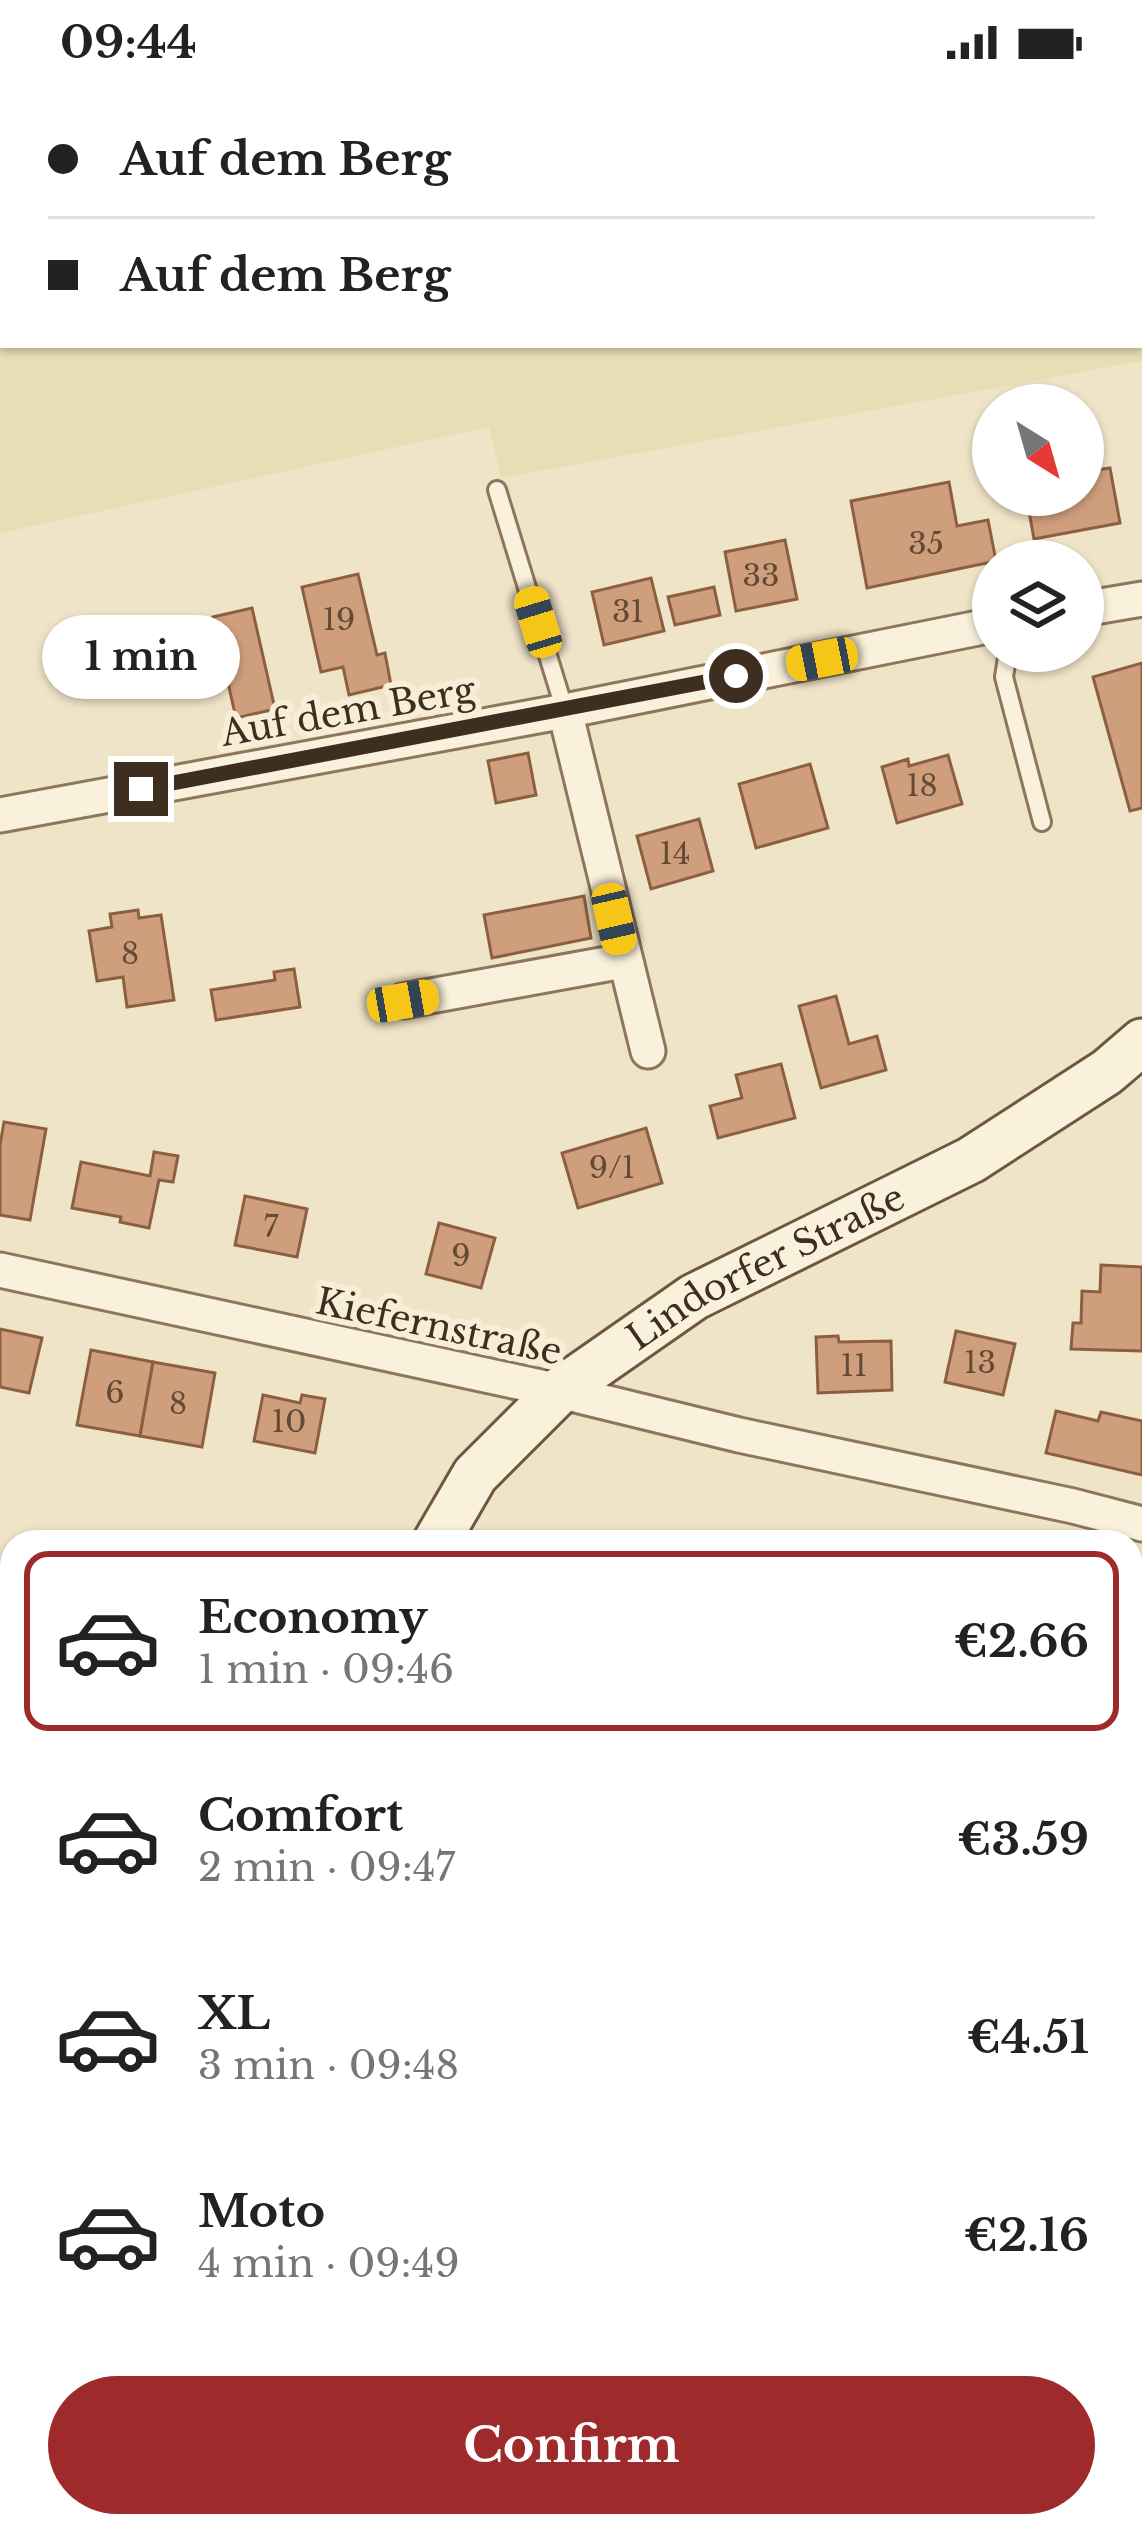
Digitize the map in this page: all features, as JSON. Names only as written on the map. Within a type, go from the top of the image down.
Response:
[{"type":"street","points":[[1104,605],[1142,598]]},
{"type":"street","name":"Auf dem Berg","points":[[0,815],[565,711],[972,629]]},
{"type":"street","points":[[565,711],[648,1051]]},
{"type":"street","points":[[403,1001],[623,961]]},
{"type":"street","name":"Lindorfer Straße","points":[[443,1530],[475,1475],[559,1391],[694,1297],[971,1160],[1107,1072],[1142,1042]]},
{"type":"street","name":"Kiefernstraße","points":[[0,1270],[1142,1524]]},
{"type":"lane","points":[[497,490],[565,711]]},
{"type":"lane","points":[[1005,672],[1042,822]]},
{"type":"shaded area","points":[[0,348],[1142,348],[1142,361],[1016,384],[972,384],[972,392],[501,478],[489,427],[0,533]]},
{"type":"building","points":[[1110,468],[1120,523],[1034,539],[1030,516],[1104,516],[1104,469]]},
{"type":"building","points":[[949,482],[957,526],[988,520],[992,540],[972,540],[972,566],[867,588],[851,501]]},
{"type":"building","points":[[785,540],[797,599],[736,611],[725,552]]},
{"type":"building","points":[[358,574],[377,655],[385,653],[391,685],[349,695],[343,667],[321,672],[302,587]]},
{"type":"building","points":[[651,578],[664,631],[604,645],[592,592]]},
{"type":"building","points":[[714,587],[720,615],[675,625],[668,597]]},
{"type":"building","points":[[252,608],[275,709],[236,718],[213,617]]},
{"type":"building","points":[[1142,663],[1142,808],[1130,811],[1093,677]]},
{"type":"building","points":[[528,753],[536,795],[496,803],[488,761]]},
{"type":"building","points":[[948,755],[962,804],[897,823],[882,767],[908,759],[909,766]]},
{"type":"building","points":[[810,764],[828,828],[756,848],[739,784]]},
{"type":"building","points":[[699,819],[713,871],[651,889],[637,836]]},
{"type":"building","points":[[584,896],[591,938],[492,958],[484,915]]},
{"type":"building","points":[[138,910],[139,918],[161,915],[174,1000],[127,1007],[123,977],[97,981],[89,931],[112,927],[110,914]]},
{"type":"building","points":[[294,969],[300,1007],[216,1020],[211,990],[275,980],[274,972]]},
{"type":"building","points":[[836,996],[849,1044],[877,1036],[886,1070],[821,1088],[799,1006]]},
{"type":"building","points":[[781,1064],[795,1118],[718,1138],[710,1106],[742,1098],[736,1075]]},
{"type":"building","points":[[4,1122],[46,1129],[30,1220],[0,1215]]},
{"type":"building","points":[[646,1128],[662,1183],[578,1208],[562,1153]]},
{"type":"building","points":[[154,1152],[178,1156],[173,1182],[159,1180],[149,1228],[120,1222],[121,1217],[72,1208],[81,1162],[150,1176]]},
{"type":"building","points":[[245,1196],[307,1209],[297,1257],[235,1245]]},
{"type":"building","points":[[439,1223],[495,1238],[481,1288],[426,1274]]},
{"type":"building","points":[[1101,1265],[1142,1267],[1142,1351],[1071,1349],[1073,1323],[1081,1323],[1082,1291],[1100,1292]]},
{"type":"building","points":[[0,1329],[42,1338],[29,1393],[0,1387]]},
{"type":"building","points":[[956,1331],[1015,1344],[1003,1395],[945,1382]]},
{"type":"building","points":[[838,1336],[839,1342],[891,1341],[892,1390],[818,1393],[816,1337]]},
{"type":"building","points":[[91,1350],[153,1362],[140,1436],[77,1425]]},
{"type":"building","points":[[153,1362],[215,1373],[202,1447],[140,1436]]},
{"type":"building","points":[[263,1395],[300,1403],[302,1395],[325,1399],[315,1453],[254,1441]]},
{"type":"building","points":[[1056,1411],[1098,1421],[1101,1412],[1142,1421],[1142,1475],[1046,1453]]},
{"type":"route","points":[[141,789],[736,676]]}]
